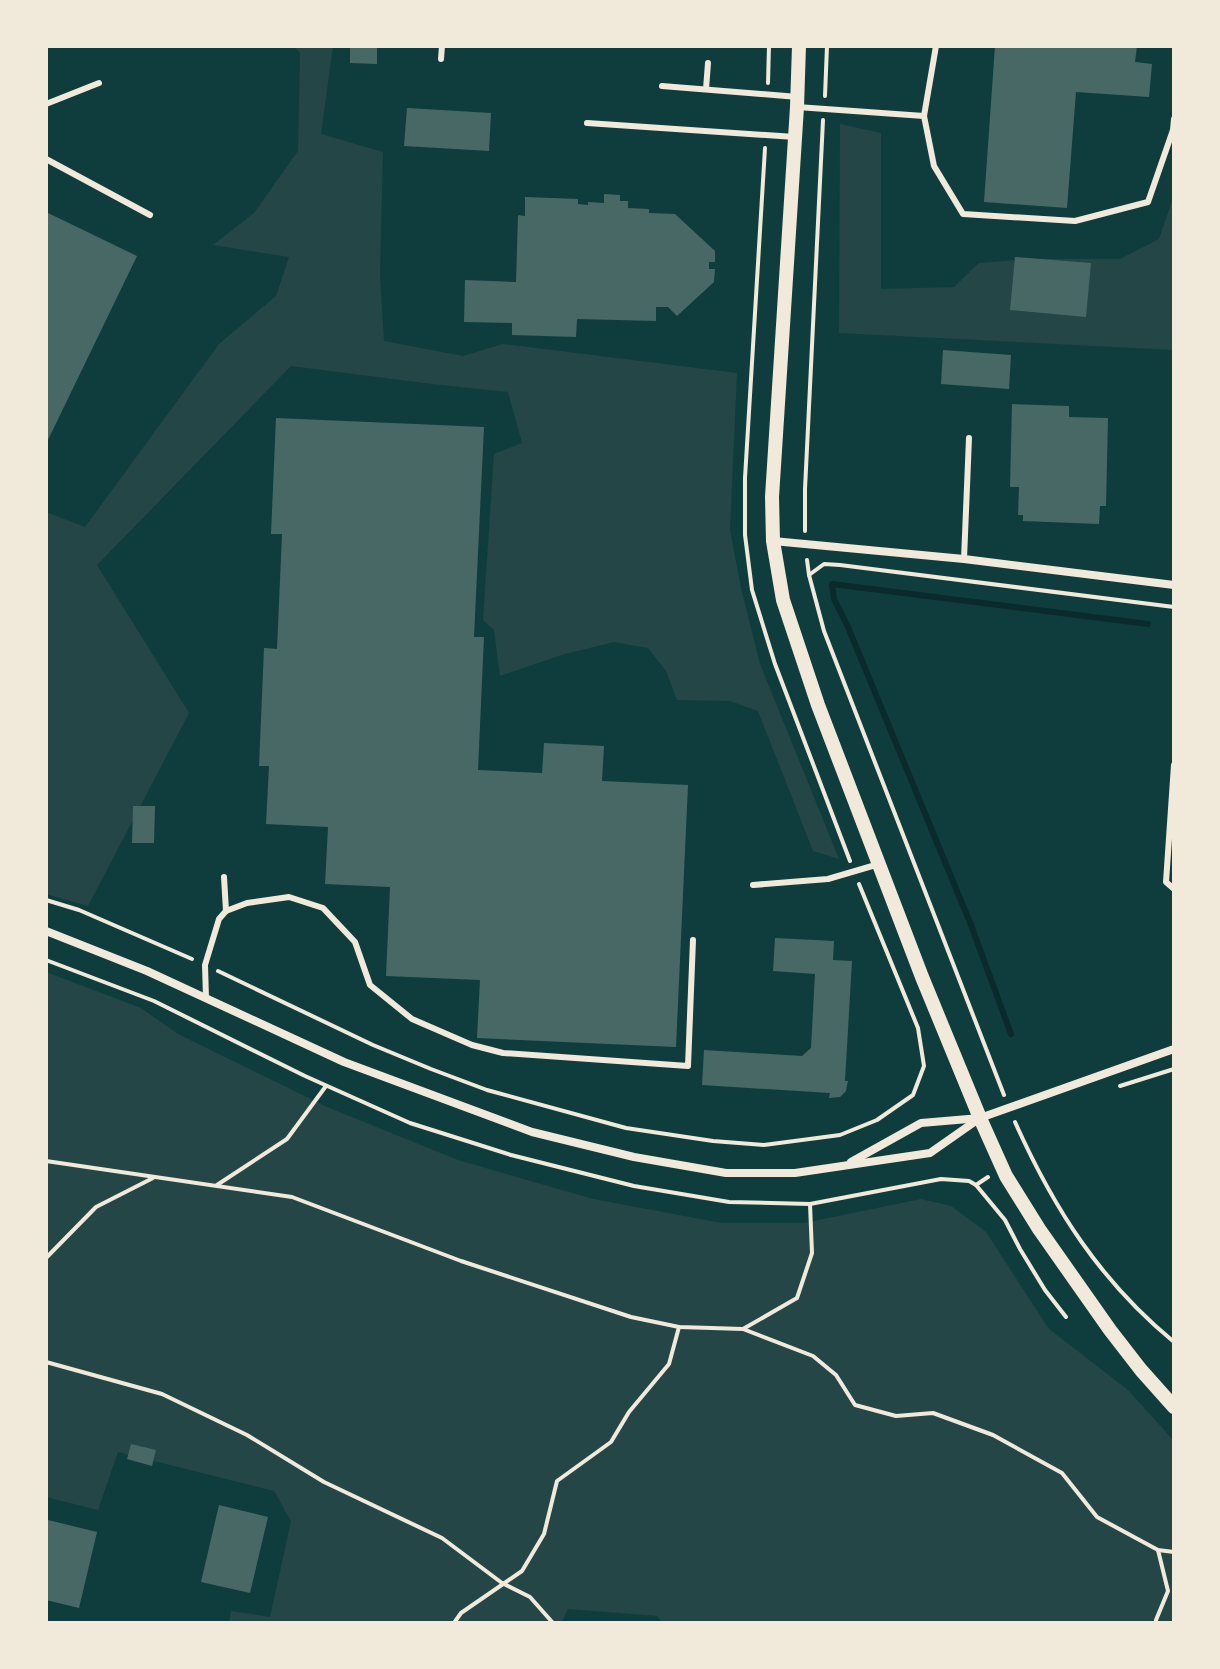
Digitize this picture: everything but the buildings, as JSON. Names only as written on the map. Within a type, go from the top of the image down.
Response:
[{"type":"street","points":[[799,46],[773,482],[773,541],[783,600],[818,705],[879,864],[957,1065],[1006,1176],[1110,1330],[1174,1407]]},
{"type":"street","points":[[773,541],[964,559],[1174,585]]},
{"type":"street","points":[[46,931],[147,971],[344,1062],[532,1132],[634,1157],[726,1173],[795,1173],[930,1153],[980,1118],[1174,1049]]},
{"type":"street","points":[[846,1164],[921,1123],[980,1118]]},
{"type":"lane","points":[[441,59],[442,46]]},
{"type":"lane","points":[[936,46],[924,116],[934,166],[963,214],[1075,221],[1148,202],[1174,119]]},
{"type":"lane","points":[[706,89],[708,63]]},
{"type":"lane","points":[[46,104],[99,83]]},
{"type":"lane","points":[[662,86],[767,95],[824,109],[924,116]]},
{"type":"lane","points":[[587,123],[795,137]]},
{"type":"lane","points":[[46,159],[150,215]]},
{"type":"lane","points":[[964,559],[969,438]]},
{"type":"lane","points":[[1174,765],[1166,882],[1174,889]]},
{"type":"lane","points":[[753,885],[828,879],[879,864]]},
{"type":"lane","points":[[224,877],[226,911]]},
{"type":"lane","points":[[206,998],[205,965],[219,919],[226,911],[247,903],[289,897],[323,908],[355,942],[370,985],[412,1019],[472,1045],[503,1053],[688,1066],[693,940]]},
{"type":"path","points":[[767,95],[769,46]]},
{"type":"path","points":[[827,46],[805,474],[809,575],[824,631],[1009,1107],[1037,1170],[1068,1225],[1107,1277],[1174,1342]]},
{"type":"path","points":[[46,900],[79,910],[242,981],[373,1045],[431,1069],[487,1090],[626,1128],[764,1145],[840,1135],[877,1120],[913,1095],[924,1066],[918,1028],[854,872],[775,664],[752,590],[747,549],[745,478],[765,135]]},
{"type":"path","points":[[809,575],[824,564],[840,565],[1174,607]]},
{"type":"path","points":[[215,1186],[287,1139],[326,1086]]},
{"type":"path","points":[[46,1161],[292,1197],[461,1261],[631,1317],[679,1327],[743,1329],[813,1356],[836,1375],[855,1405],[896,1416],[933,1413],[993,1435],[1062,1473],[1097,1517],[1158,1550],[1174,1552]]},
{"type":"path","points":[[46,1258],[96,1207],[156,1177]]},
{"type":"path","points":[[976,1185],[1005,1220],[1045,1290],[1066,1317]]},
{"type":"path","points":[[743,1329],[797,1298],[812,1253],[810,1204]]},
{"type":"path","points":[[454,1623],[461,1613],[522,1571],[544,1534],[557,1481],[611,1442],[629,1412],[669,1364],[679,1327]]},
{"type":"path","points":[[46,1362],[162,1394],[247,1435],[324,1482],[442,1538],[502,1583],[530,1597],[553,1623]]},
{"type":"path","points":[[1156,1623],[1168,1591],[1158,1550]]},
{"type":"shaded area","points":[[294,46],[333,46],[321,134],[383,152],[380,275],[384,341],[463,356],[503,344],[737,373],[730,530],[741,588],[760,664],[839,859],[813,851],[758,711],[730,701],[677,700],[666,671],[648,648],[614,642],[565,654],[500,676],[494,630],[483,620],[494,454],[522,443],[508,392],[291,366],[97,565],[189,713],[88,906],[46,894],[46,512],[85,527],[219,344],[276,296],[289,257],[213,245],[254,213],[298,151],[300,53]]},
{"type":"shaded area","points":[[840,124],[881,133],[881,289],[954,287],[979,263],[1030,259],[1120,259],[1159,239],[1174,195],[1174,350],[839,333]]},
{"type":"shaded area","points":[[46,972],[141,1008],[178,1034],[327,1107],[458,1160],[593,1199],[722,1223],[804,1223],[921,1199],[951,1206],[986,1232],[1049,1329],[1128,1390],[1174,1441],[1174,1623],[663,1623],[657,1616],[568,1609],[561,1623],[229,1623],[231,1611],[270,1617],[291,1521],[274,1491],[118,1452],[98,1510],[46,1497]]},
{"type":"waterway","points":[[1011,1034],[971,925],[834,599],[832,584],[1148,624]]}]
